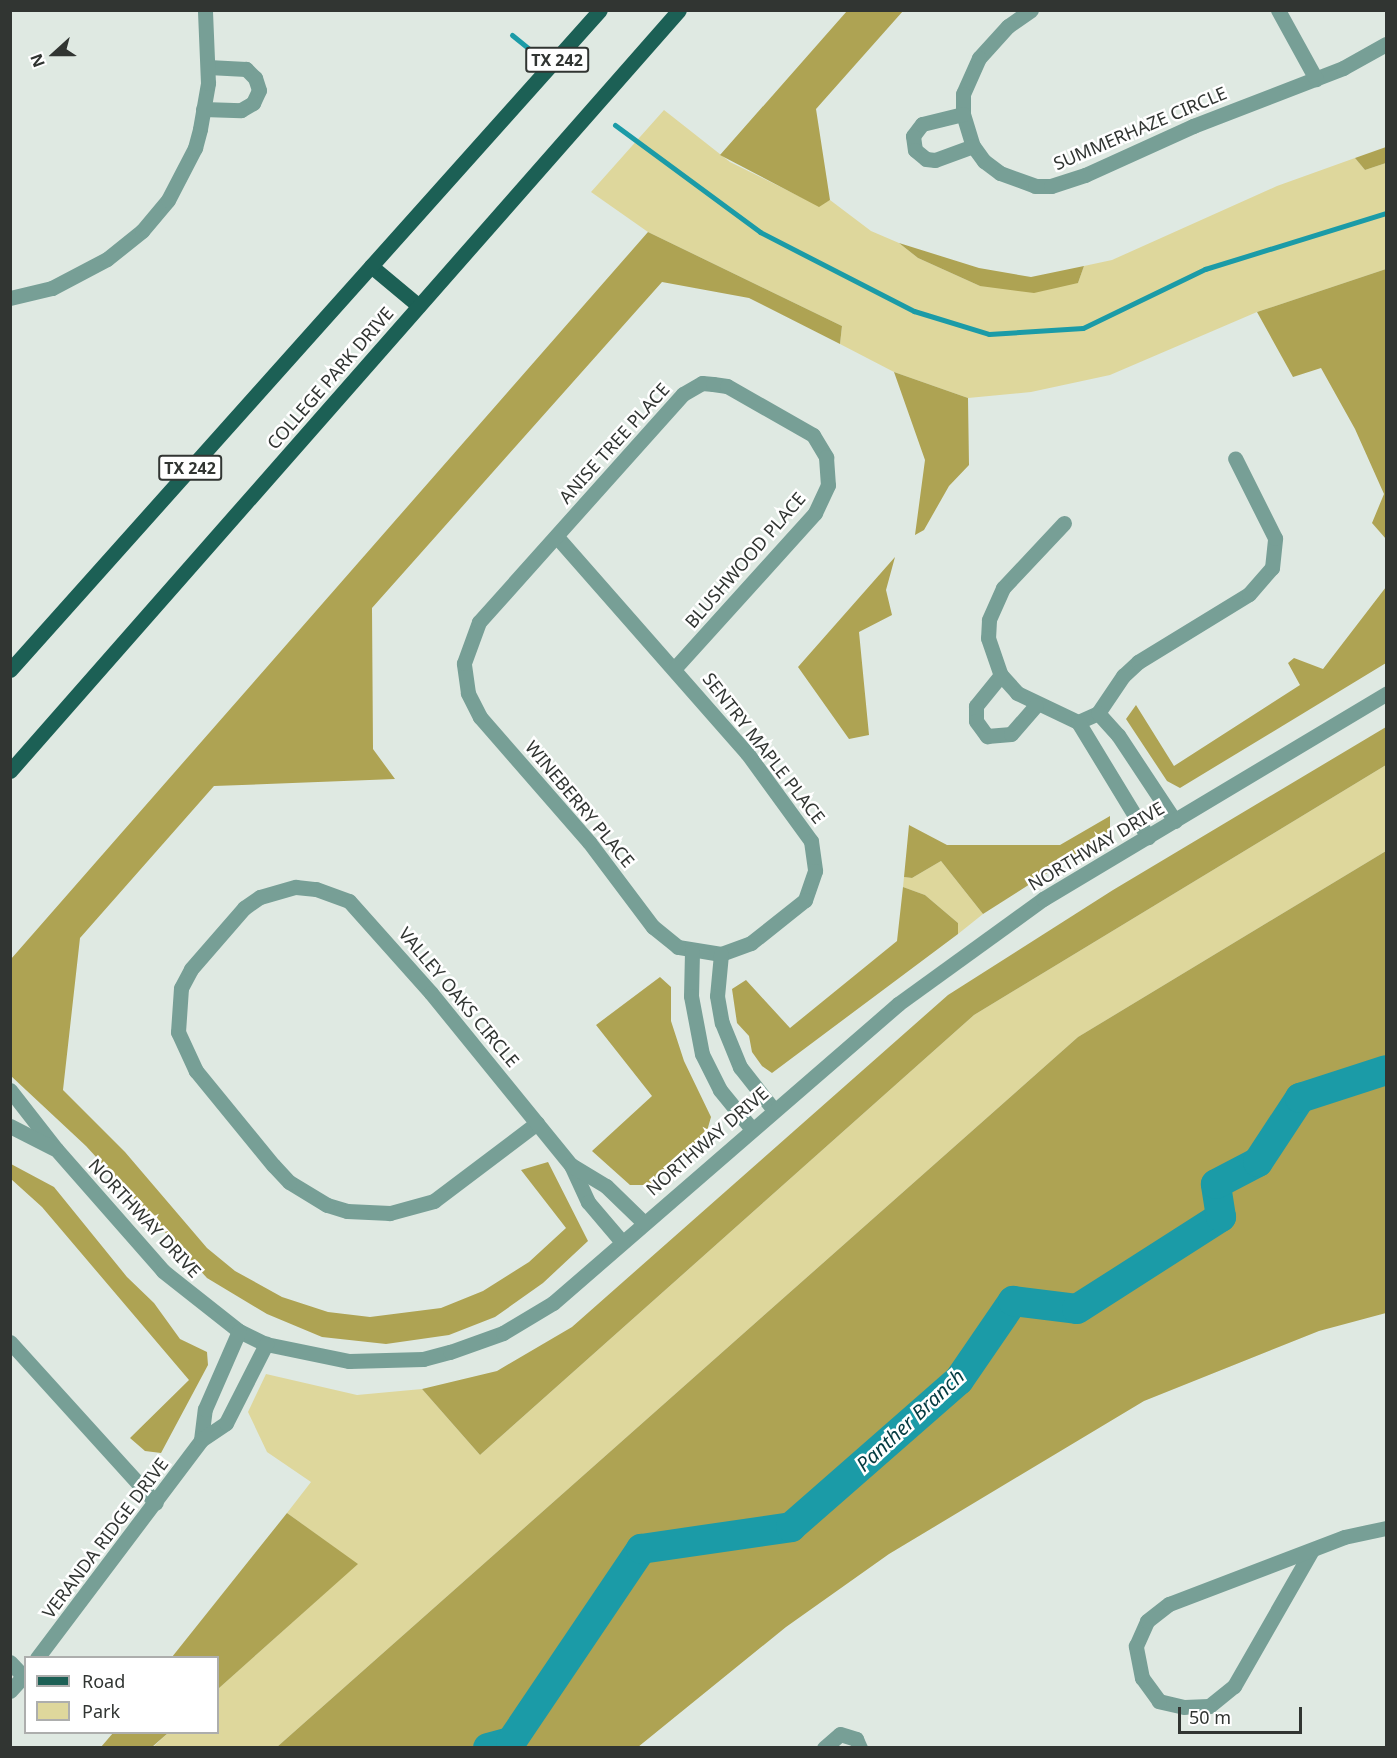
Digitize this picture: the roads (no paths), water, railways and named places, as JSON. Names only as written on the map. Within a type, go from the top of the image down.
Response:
[{"type":"main road","name":"TX 242","points":[[10,670],[600,10]]},
{"type":"main road","name":"COLLEGE PARK DRIVE","points":[[10,771],[679,10]]},
{"type":"main road","points":[[371,266],[419,306]]},
{"type":"street","points":[[10,298],[52,288],[107,259],[156,216],[190,159],[203,110],[208,67],[205,10]]},
{"type":"street","name":"SUMMERHAZE CIRCLE","points":[[1031,10],[1008,26],[979,58],[963,94],[963,114],[973,146],[999,173],[1018,182],[1051,186],[1316,79],[1386,44]]},
{"type":"street","points":[[1278,10],[1316,79]]},
{"type":"street","points":[[203,110],[241,110],[253,103],[259,90],[255,78],[246,69],[208,67]]},
{"type":"street","points":[[963,114],[922,124],[913,136],[915,150],[926,159],[935,160],[973,146]]},
{"type":"street","name":"ANISE TREE PLACE","points":[[464,663],[466,648],[479,622],[683,394],[702,383],[727,386],[795,422],[817,441],[829,471]]},
{"type":"street","points":[[1078,722],[1098,713],[1123,676],[1138,662],[1249,594],[1272,567],[1275,538],[1235,458]]},
{"type":"street","name":"BLUSHWOOD PLACE","points":[[676,667],[815,513],[824,499],[829,471]]},
{"type":"street","points":[[1064,523],[1009,581],[995,603],[988,638],[1000,675],[1017,693],[1036,705],[1078,722],[1148,837]]},
{"type":"street","name":"SENTRY MAPLE PLACE","points":[[557,537],[676,667],[803,827],[815,856],[812,886],[805,900],[751,943],[721,954],[692,952]]},
{"type":"street","name":"WINEBERRY PLACE","points":[[464,663],[468,693],[480,717],[589,842],[653,927],[678,947],[692,952]]},
{"type":"street","points":[[1000,675],[976,706],[976,721],[987,736],[1011,734],[1036,705]]},
{"type":"street","name":"NORTHWAY DRIVE","points":[[10,1090],[56,1149],[163,1271],[239,1331],[266,1344],[349,1361],[423,1359],[450,1353],[532,1318],[773,1109],[898,1005],[1043,898],[1386,694]]},
{"type":"street","points":[[1098,713],[1118,735],[1175,821]]},
{"type":"street","name":"VALLEY OAKS CIRCLE","points":[[537,1123],[454,1190],[423,1205],[390,1214],[347,1211],[327,1204],[307,1195],[273,1166],[196,1071],[184,1051],[177,1010],[190,969],[244,908],[260,897],[296,886],[335,894],[362,912],[537,1123],[571,1165],[588,1202],[622,1242]]},
{"type":"street","points":[[692,952],[691,996],[702,1054],[720,1090],[751,1128]]},
{"type":"street","points":[[721,954],[717,996],[722,1023],[740,1067],[773,1109]]},
{"type":"street","name":"NORTHWAY DRIVE","points":[[10,1126],[56,1149]]},
{"type":"street","name":"VALLEY OAKS CIRCLE","points":[[571,1165],[606,1186],[644,1223]]},
{"type":"street","name":"VERANDA RIDGE DRIVE","points":[[201,1440],[205,1409],[239,1331]]},
{"type":"street","points":[[10,1342],[156,1503]]},
{"type":"street","name":"VERANDA RIDGE DRIVE","points":[[39,1656],[156,1503],[201,1440],[225,1423],[266,1344]]},
{"type":"street","points":[[1312,1550],[1234,1686],[1209,1706],[1184,1707],[1159,1701],[1142,1678],[1136,1646],[1147,1620],[1169,1604],[1344,1537],[1386,1528]]},
{"type":"street","points":[[10,1662],[24,1674],[10,1691]]},
{"type":"street","points":[[824,1748],[840,1734],[856,1739],[860,1748]]},
{"type":"waterway","points":[[512,35],[532,51]]},
{"type":"waterway","points":[[615,125],[760,232],[914,311],[989,334],[1083,328],[1205,269],[1386,213]]},
{"type":"waterway","name":"Panther Branch","points":[[488,1748],[511,1742],[641,1549],[791,1527],[959,1380],[1013,1301],[1077,1309],[1221,1217],[1216,1184],[1258,1162],[1300,1098],[1386,1070]]}]
